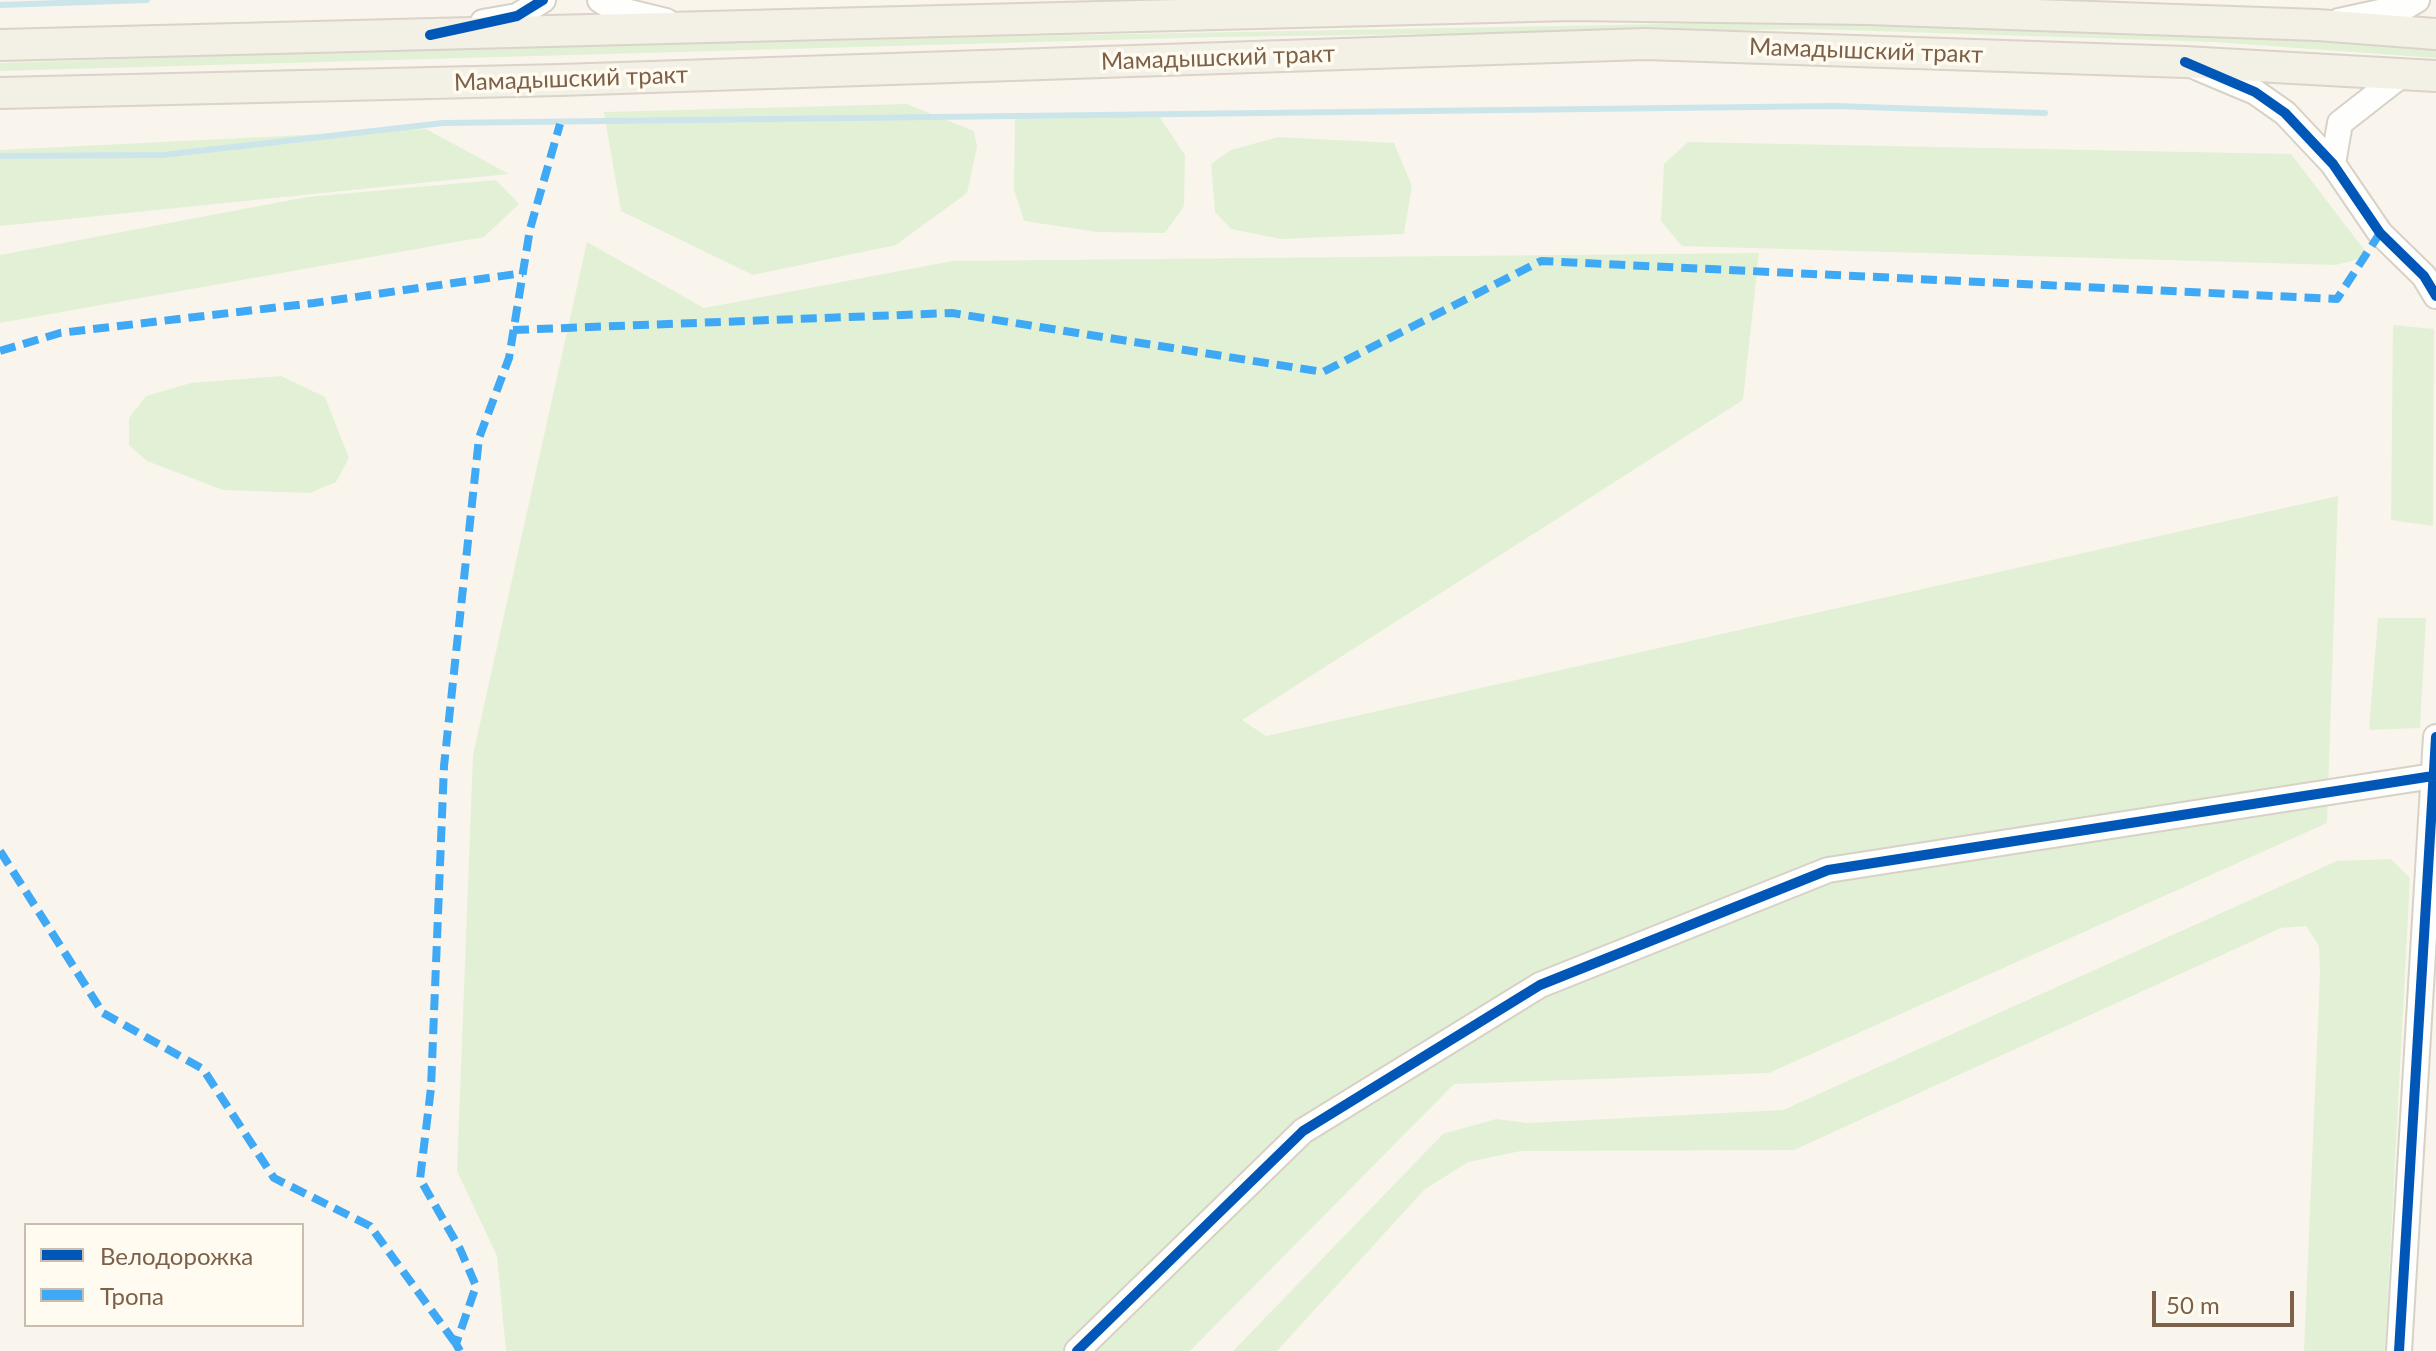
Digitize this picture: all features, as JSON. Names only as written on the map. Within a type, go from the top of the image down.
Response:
[{"type":"main road","name":"Мамадышский тракт","points":[[0,45],[1571,5],[1867,9],[2318,25],[2436,34]]},
{"type":"main road","name":"Мамадышский тракт","points":[[0,93],[560,80],[1645,44],[2185,62],[2436,76]]},
{"type":"street","points":[[430,35],[517,16],[543,0]]},
{"type":"street","points":[[600,0],[622,10],[691,28]]},
{"type":"street","points":[[2318,25],[2407,6],[2417,0]]},
{"type":"street","points":[[2185,62],[2265,99],[2285,113],[2333,164],[2380,233],[2424,276],[2436,296]]},
{"type":"street","points":[[2333,164],[2340,123],[2404,73]]},
{"type":"street","points":[[2399,1351],[2436,737]]},
{"type":"street","points":[[1077,1351],[1303,1131],[1540,985],[1828,870],[2433,776]]},
{"type":"green space","points":[[1818,21],[2255,36],[2436,49],[2436,58],[2214,42],[1811,29],[1215,37],[0,71],[0,63],[551,45]]},
{"type":"green space","points":[[907,104],[974,131],[977,147],[967,193],[896,245],[753,275],[621,211],[604,112]]},
{"type":"green space","points":[[1159,116],[1185,155],[1184,206],[1165,233],[1097,232],[1024,221],[1014,190],[1015,117]]},
{"type":"green space","points":[[426,129],[509,174],[0,226],[0,150]]},
{"type":"green space","points":[[1278,137],[1394,143],[1412,186],[1404,234],[1281,239],[1231,229],[1215,212],[1211,164],[1231,150]]},
{"type":"green space","points":[[1688,142],[2291,154],[2369,256],[2336,265],[1682,246],[1661,221],[1664,164]]},
{"type":"green space","points":[[496,180],[519,204],[484,237],[0,323],[0,255],[307,197]]},
{"type":"green space","points":[[587,242],[704,308],[952,261],[1759,253],[1743,400],[1242,720],[1266,736],[2338,496],[2327,823],[1769,1073],[1454,1084],[1190,1351],[506,1351],[497,1256],[457,1171],[473,755]]},
{"type":"green space","points":[[2393,325],[2434,329],[2433,526],[2391,520]]},
{"type":"green space","points":[[281,376],[325,397],[349,458],[336,482],[310,493],[223,490],[147,461],[129,445],[129,418],[146,396],[191,383]]},
{"type":"green space","points":[[2378,618],[2426,618],[2420,728],[2369,730]]},
{"type":"green space","points":[[2391,859],[2410,878],[2385,1351],[2304,1351],[2320,973],[2319,946],[2306,926],[2281,928],[1794,1150],[1521,1151],[1468,1162],[1424,1190],[1277,1351],[1233,1351],[1443,1134],[1496,1119],[1528,1123],[1783,1110],[2337,861]]},
{"type":"waterway","points":[[0,5],[147,0]]},
{"type":"waterway","points":[[0,156],[163,155],[443,123],[1834,106],[2045,113]]},
{"type":"marked path","points":[[460,1351],[456,1344],[476,1286],[460,1249],[420,1179],[431,1088],[444,766],[479,438],[509,358],[530,229],[560,124]]},
{"type":"marked path","points":[[513,330],[952,313],[1323,372],[1541,261],[2337,299],[2380,233]]},
{"type":"marked path","points":[[0,351],[60,333],[314,303],[523,273]]},
{"type":"marked path","points":[[0,851],[103,1013],[203,1069],[274,1178],[370,1226],[456,1344]]},
{"type":"cycle path","points":[[430,35],[517,16],[543,0]]},
{"type":"cycle path","points":[[2185,62],[2255,92],[2285,113],[2333,164],[2380,233],[2424,276],[2436,296]]},
{"type":"cycle path","points":[[2399,1351],[2436,737]]},
{"type":"cycle path","points":[[1077,1351],[1303,1131],[1540,985],[1828,870],[2433,776]]}]
